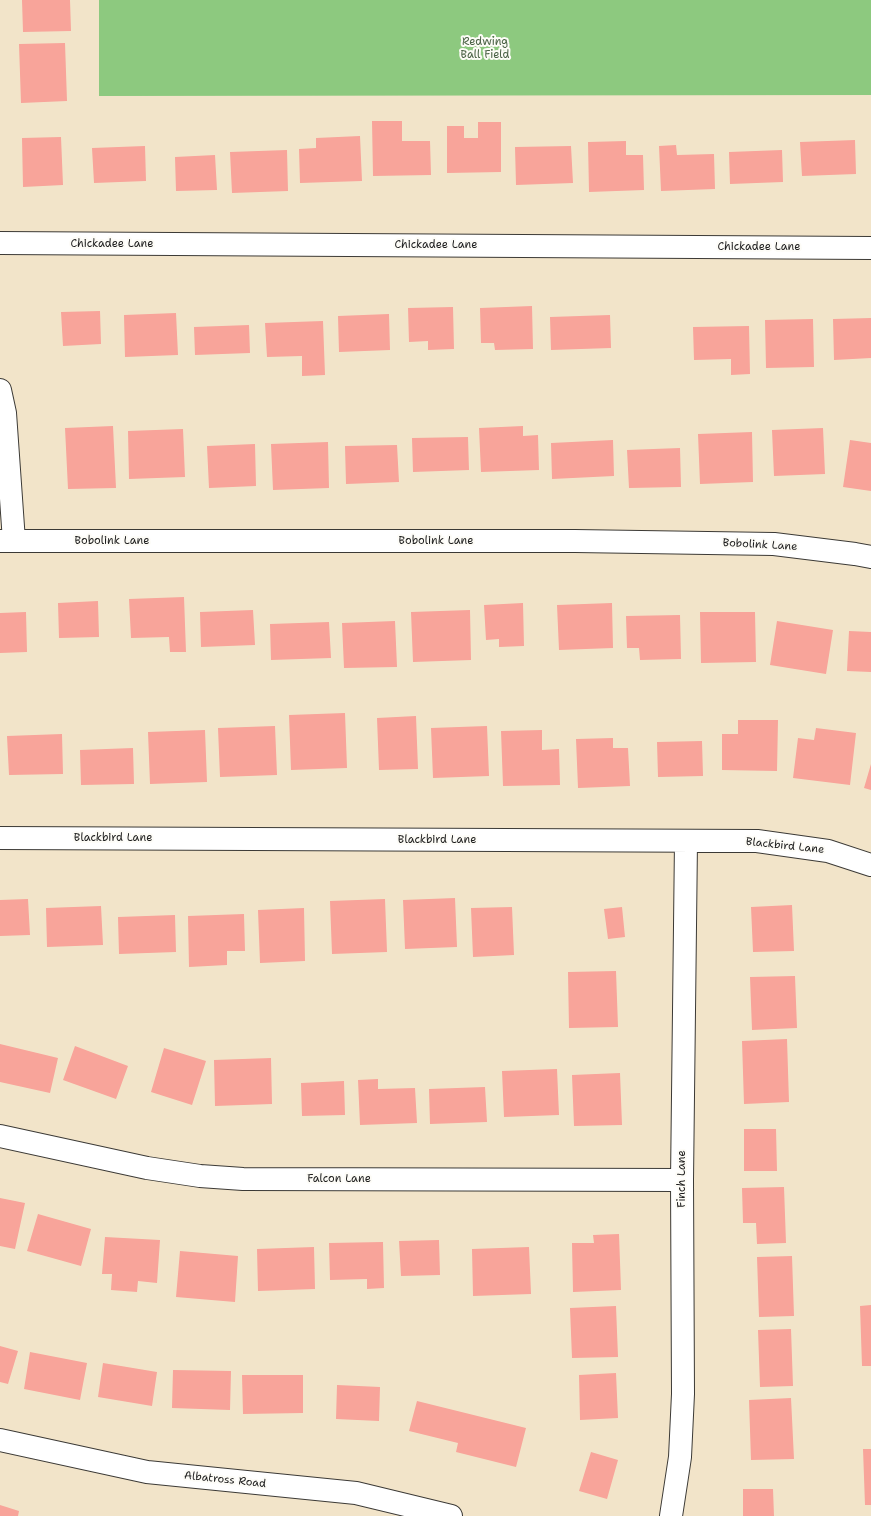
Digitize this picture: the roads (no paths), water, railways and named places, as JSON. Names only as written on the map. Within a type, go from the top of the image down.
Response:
[{"type":"street","name":"Chickadee Lane","points":[[0,243],[871,248]]},
{"type":"street","points":[[0,390],[5,413],[7,540]]},
{"type":"street","name":"Bobolink Lane","points":[[7,540],[559,541],[774,544],[871,557]]},
{"type":"street","name":"Blackbird Lane","points":[[0,838],[757,841],[828,851],[871,865]]},
{"type":"street","name":"Finch Lane","points":[[671,1516],[680,1457],[683,1394],[682,1180],[686,841]]},
{"type":"street","name":"Falcon Lane","points":[[0,1136],[147,1168],[200,1176],[243,1179],[682,1180]]},
{"type":"street","name":"Albatross Road","points":[[0,1440],[147,1472],[356,1493],[451,1516]]},
{"type":"park label","name":"Redwing Ball Field","points":[[485,48]]}]
